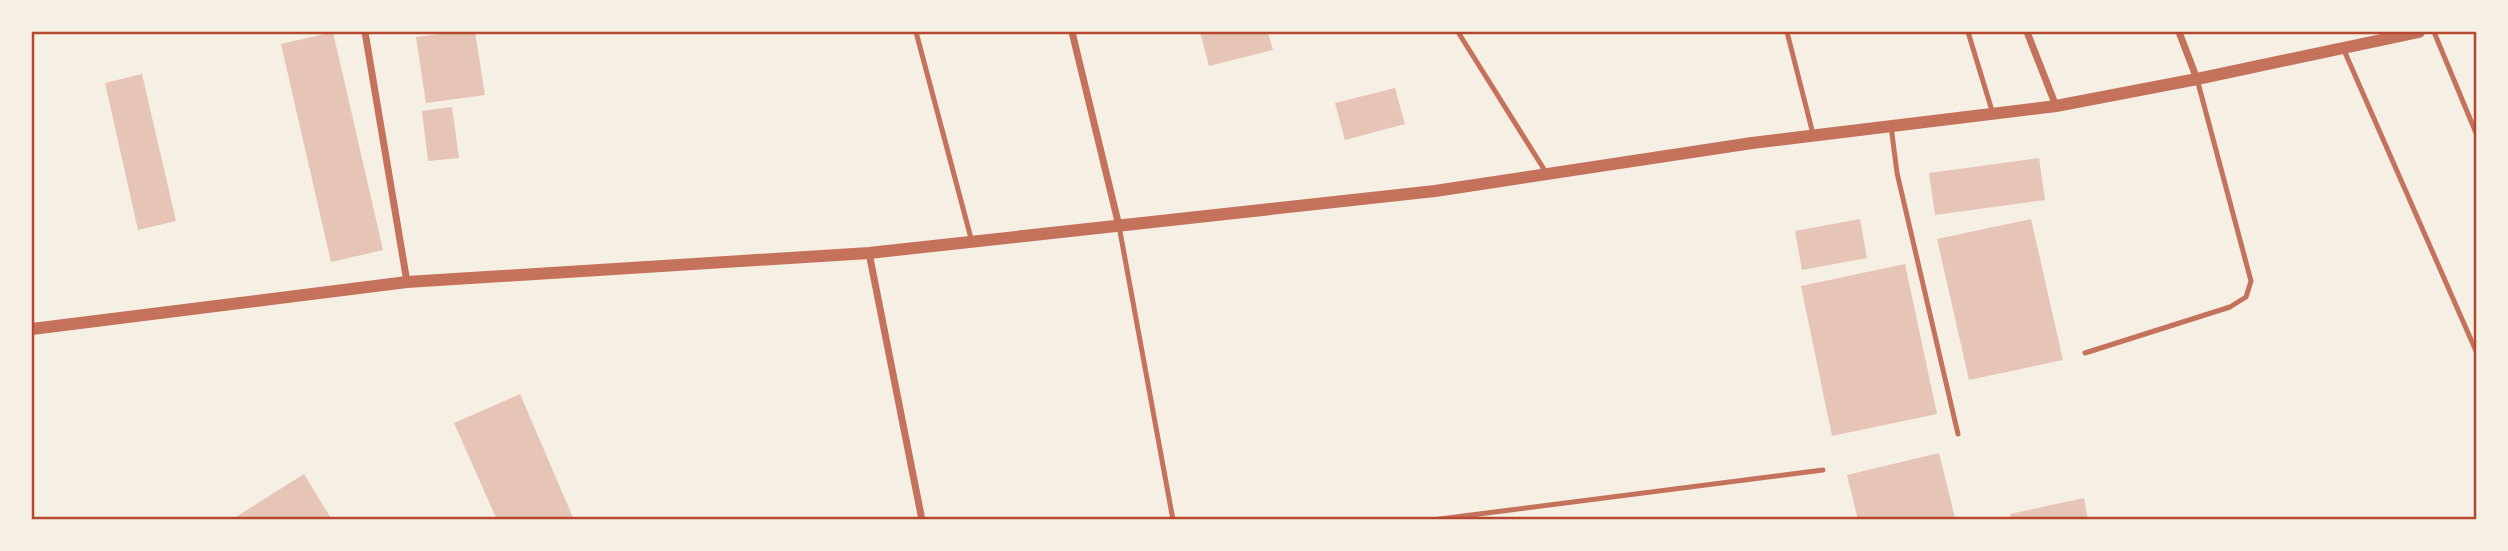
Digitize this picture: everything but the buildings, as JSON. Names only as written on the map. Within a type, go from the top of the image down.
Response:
[{"type":"street","points":[[365,32],[407,282]]},
{"type":"street","points":[[1072,32],[1119,226]]},
{"type":"street","points":[[2027,32],[2056,106]]},
{"type":"street","points":[[2179,32],[2197,79]]},
{"type":"street","points":[[32,328],[407,282],[869,253],[1435,191],[1813,136],[2056,106],[2419,32]]},
{"type":"street","points":[[869,253],[922,520]]},
{"type":"lane","points":[[916,32],[972,242]]},
{"type":"lane","points":[[1458,32],[1547,174]]},
{"type":"lane","points":[[1787,32],[1813,136]]},
{"type":"lane","points":[[1968,32],[1993,114]]},
{"type":"lane","points":[[2434,32],[2476,133]]},
{"type":"lane","points":[[2343,48],[2476,351]]},
{"type":"lane","points":[[2085,353],[2230,307],[2246,296],[2251,281],[2197,79]]},
{"type":"lane","points":[[1891,126],[1897,173],[1958,433]]},
{"type":"lane","points":[[1119,226],[1173,520]]},
{"type":"lane","points":[[1432,520],[1823,470]]}]
